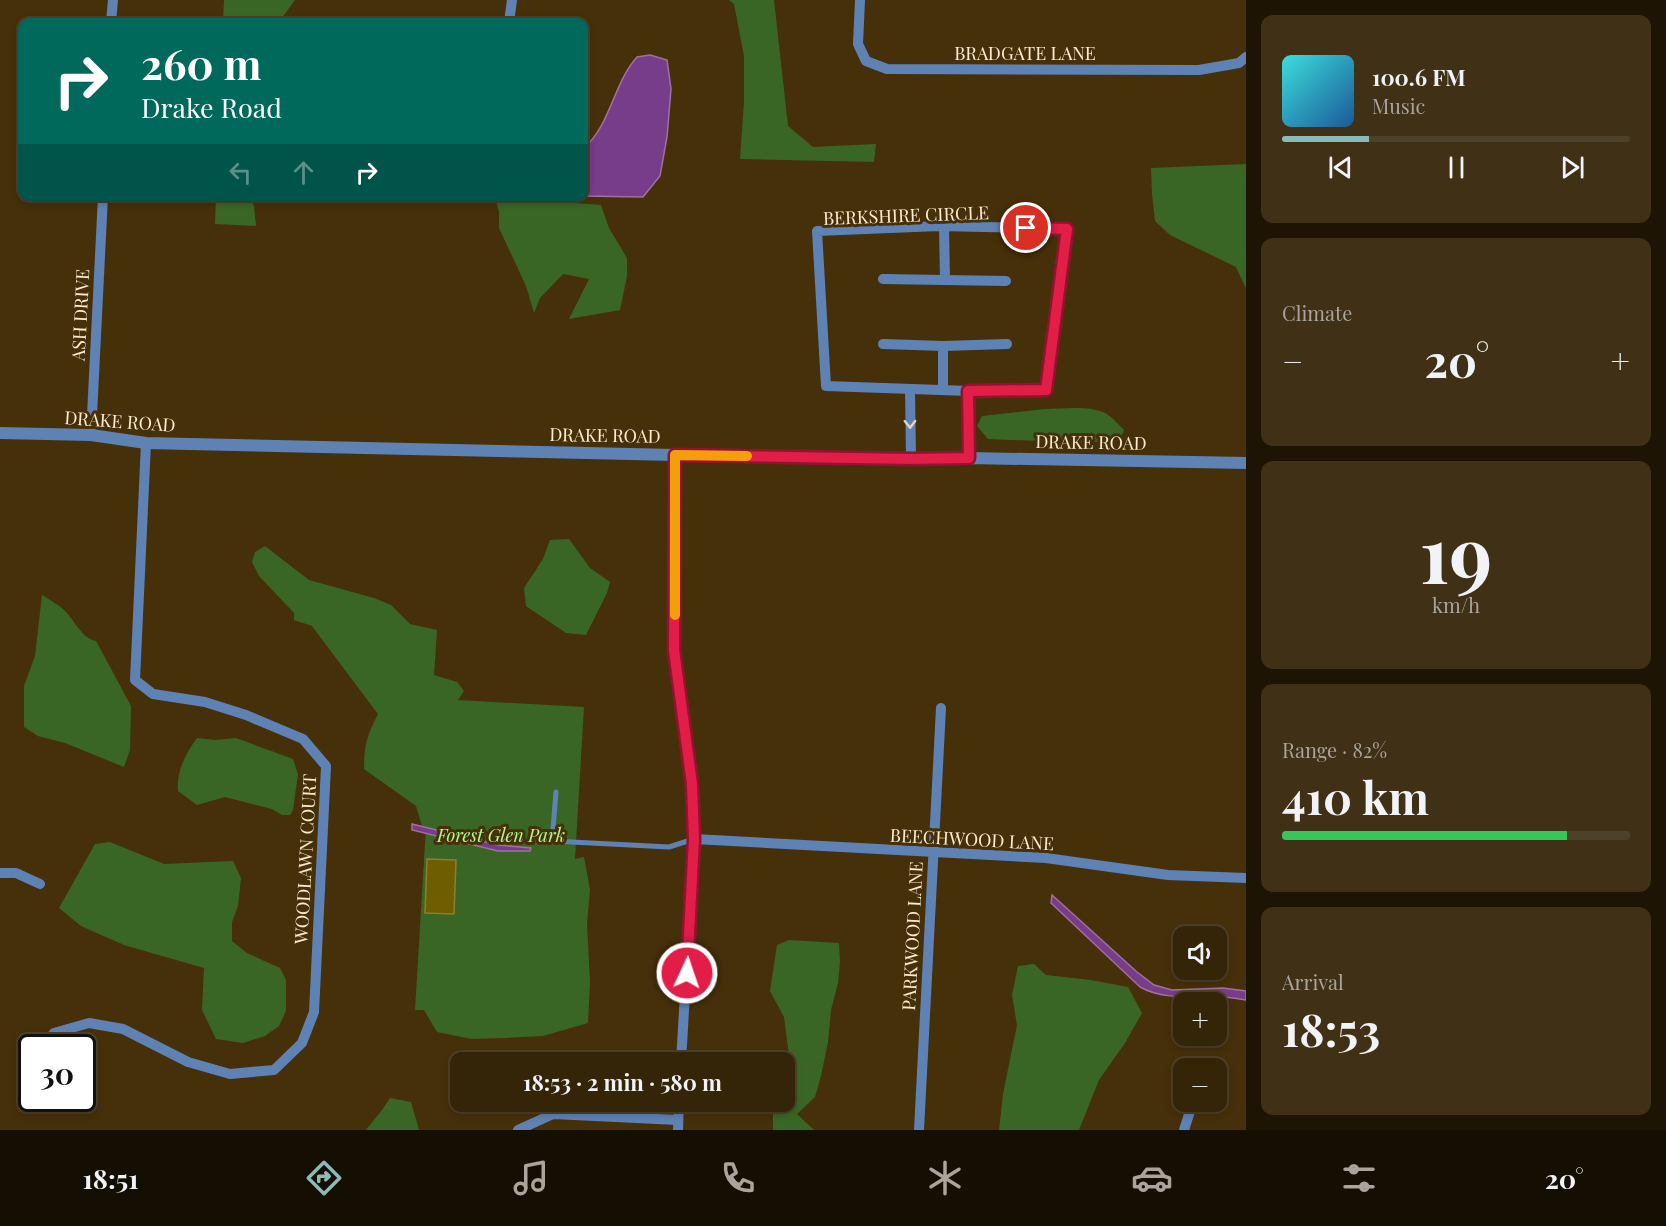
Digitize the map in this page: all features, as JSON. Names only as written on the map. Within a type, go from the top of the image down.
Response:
[{"type":"street","points":[[111,18],[113,0]]},
{"type":"street","points":[[510,18],[512,0]]},
{"type":"street","name":"BRADGATE LANE","points":[[860,0],[858,44],[866,61],[887,69],[1199,70],[1239,63],[1246,57]]},
{"type":"street","name":"ASH DRIVE","points":[[91,435],[103,201]]},
{"type":"street","points":[[944,226],[945,280]]},
{"type":"street","name":"BERKSHIRE CIRCLE","points":[[910,389],[826,386],[817,231],[944,226],[1067,229],[1046,390],[968,391]]},
{"type":"street","points":[[883,279],[1006,281]]},
{"type":"street","points":[[883,344],[943,346],[1007,344]]},
{"type":"street","points":[[943,346],[943,390]]},
{"type":"street","points":[[911,459],[910,389],[968,391],[969,458]]},
{"type":"street","name":"DRAKE ROAD","points":[[0,432],[91,435],[146,443],[675,455],[1246,463]]},
{"type":"street","name":"WOODLAWN COURT","points":[[53,1034],[89,1023],[123,1029],[188,1062],[231,1074],[274,1070],[302,1043],[314,1012],[326,765],[303,739],[246,715],[205,702],[153,694],[135,680],[146,443]]},
{"type":"street","points":[[675,455],[674,650],[692,784],[694,839],[682,1052]]},
{"type":"street","name":"PARKWOOD LANE","points":[[919,1130],[941,708]]},
{"type":"street","name":"BEECHWOOD LANE","points":[[694,839],[1047,858],[1168,875],[1246,878]]},
{"type":"street","points":[[0,873],[16,873],[40,884]]},
{"type":"street","points":[[1184,1130],[1189,1112]]},
{"type":"street","points":[[518,1130],[553,1114],[678,1125]]},
{"type":"lane","points":[[556,792],[552,841],[669,847],[694,839]]},
{"type":"green space","points":[[224,0],[295,0],[282,18],[223,18]]},
{"type":"green space","points":[[729,0],[774,0],[788,126],[813,147],[876,144],[874,162],[740,159],[744,56],[734,4]]},
{"type":"green space","points":[[1246,164],[1246,288],[1236,267],[1170,235],[1155,221],[1151,168]]},
{"type":"green space","points":[[216,201],[252,201],[256,226],[215,224]]},
{"type":"green space","points":[[496,201],[550,201],[601,205],[609,228],[627,258],[627,276],[620,310],[569,319],[589,279],[563,274],[540,298],[534,313],[526,286],[499,228]]},
{"type":"green space","points":[[1045,409],[1093,409],[1107,414],[1124,430],[1121,438],[1089,443],[988,439],[977,426],[982,416]]},
{"type":"green space","points":[[569,539],[590,568],[610,582],[607,593],[586,635],[566,633],[526,606],[524,588],[543,559],[550,540]]},
{"type":"green space","name":"Forest Glen Park","points":[[265,546],[309,580],[374,598],[391,605],[410,624],[437,630],[434,675],[457,682],[464,691],[458,700],[584,707],[575,859],[584,857],[590,890],[587,924],[590,982],[588,1023],[543,1036],[472,1039],[437,1032],[424,1010],[415,1010],[426,827],[422,826],[416,806],[364,769],[367,741],[378,714],[312,626],[294,620],[294,613],[259,576],[252,562],[255,552]]},
{"type":"green space","points":[[42,595],[62,608],[86,636],[96,641],[131,706],[130,750],[124,767],[65,743],[38,736],[24,727],[24,686],[35,656]]},
{"type":"green space","points":[[197,738],[215,740],[236,738],[293,759],[298,774],[293,810],[290,815],[282,815],[272,809],[225,797],[197,805],[178,791],[183,763]]},
{"type":"green space","points":[[110,842],[164,864],[233,861],[241,878],[238,906],[232,922],[232,941],[247,953],[280,968],[286,980],[286,1011],[279,1026],[265,1036],[243,1043],[216,1039],[202,1010],[204,968],[124,945],[81,926],[59,908],[95,844]]},
{"type":"green space","points":[[789,940],[839,943],[838,983],[831,1010],[828,1042],[821,1076],[815,1097],[797,1114],[814,1130],[773,1130],[773,1112],[795,1112],[795,1052],[789,1052],[784,1017],[770,991],[777,945]]},
{"type":"green space","points":[[1034,964],[1046,975],[1128,987],[1142,1013],[1125,1043],[1099,1080],[1079,1130],[999,1130],[1003,1094],[1017,1025],[1012,995],[1018,966]]},
{"type":"green space","points":[[390,1098],[411,1102],[419,1130],[366,1130]]},
{"type":"shaded area","points":[[650,55],[667,60],[671,89],[667,137],[660,176],[643,197],[588,196],[588,144],[600,127],[622,79],[637,57]]},
{"type":"shaded area","points":[[412,824],[498,845],[531,848],[530,851],[498,851],[412,830]]},
{"type":"shaded area","points":[[1052,895],[1154,985],[1172,990],[1223,988],[1246,991],[1246,1000],[1227,997],[1227,992],[1173,992],[1173,996],[1170,996],[1140,987],[1051,903]]},
{"type":"building","points":[[427,859],[456,860],[454,914],[425,913]]},
{"type":"slow traffic","points":[[675,615],[675,455],[747,456]]},
{"type":"route","points":[[687,973],[694,839],[692,784],[674,650],[675,455],[969,458],[968,391],[1046,390],[1067,229],[1026,228]]}]
